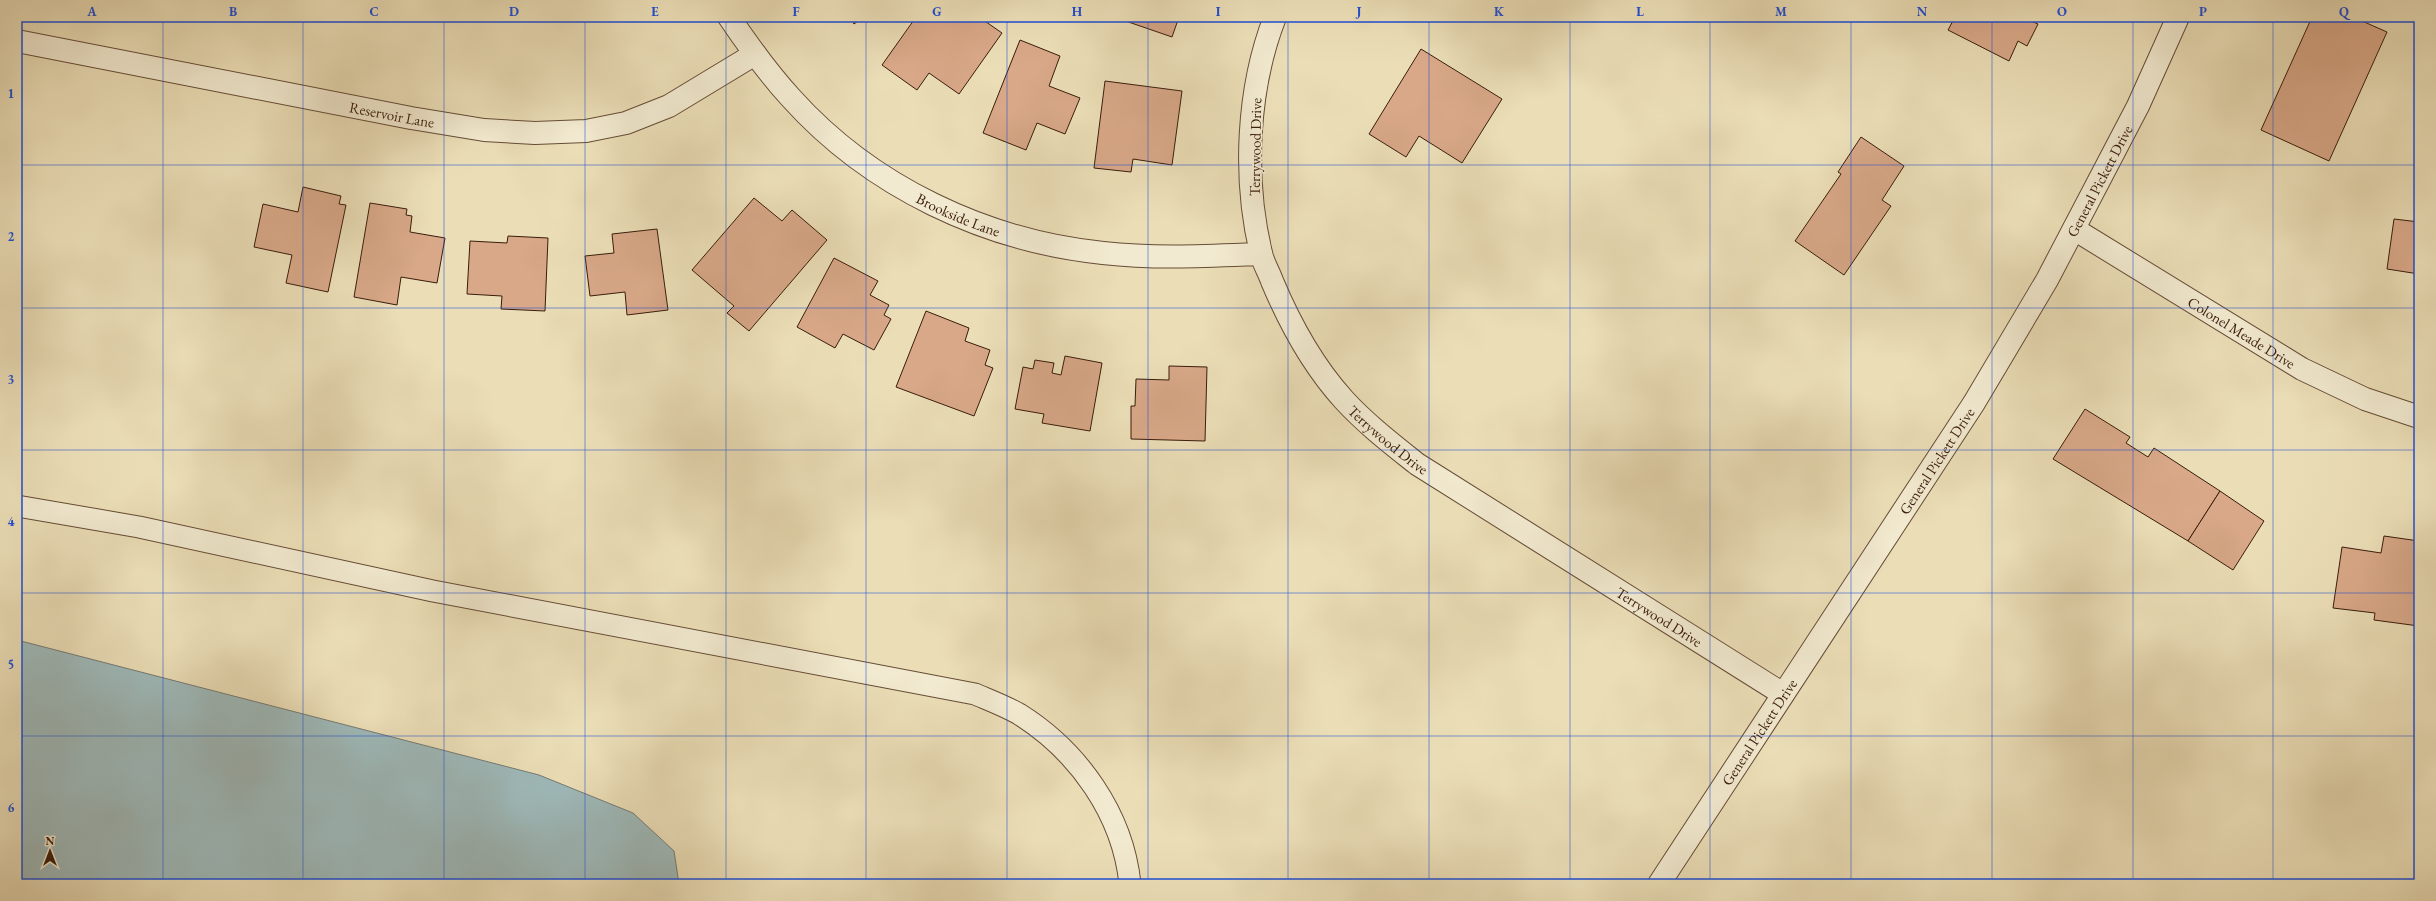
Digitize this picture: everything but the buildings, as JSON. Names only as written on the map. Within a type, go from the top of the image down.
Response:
[{"type":"street","name":"Brookside Lane","points":[[729,17],[755,54],[791,99],[827,134],[872,168],[922,200],[976,224],[1038,242],[1103,253],[1172,257],[1261,254]]},
{"type":"street","name":"Terrywood Drive","points":[[1276,17],[1266,41],[1256,88],[1252,135],[1251,190],[1261,254],[1286,315],[1314,362],[1343,400],[1376,432],[1417,464],[1783,694]]},
{"type":"street","name":"General Pickett Drive","points":[[1659,884],[1974,403],[2047,280],[2074,229],[2138,106],[2178,17]]},
{"type":"street","name":"Reservoir Lane","points":[[17,41],[411,118],[484,130],[535,134],[586,131],[626,123],[669,106],[755,54]]},
{"type":"street","name":"Colonel Meade Drive","points":[[2074,229],[2302,369],[2365,399],[2419,416]]},
{"type":"lane","points":[[17,506],[132,525],[433,591],[975,694],[1019,714],[1058,744],[1090,779],[1115,821],[1129,869],[1130,884]]},
{"type":"water","points":[[17,640],[539,775],[633,813],[674,851],[679,884],[17,884]]}]
